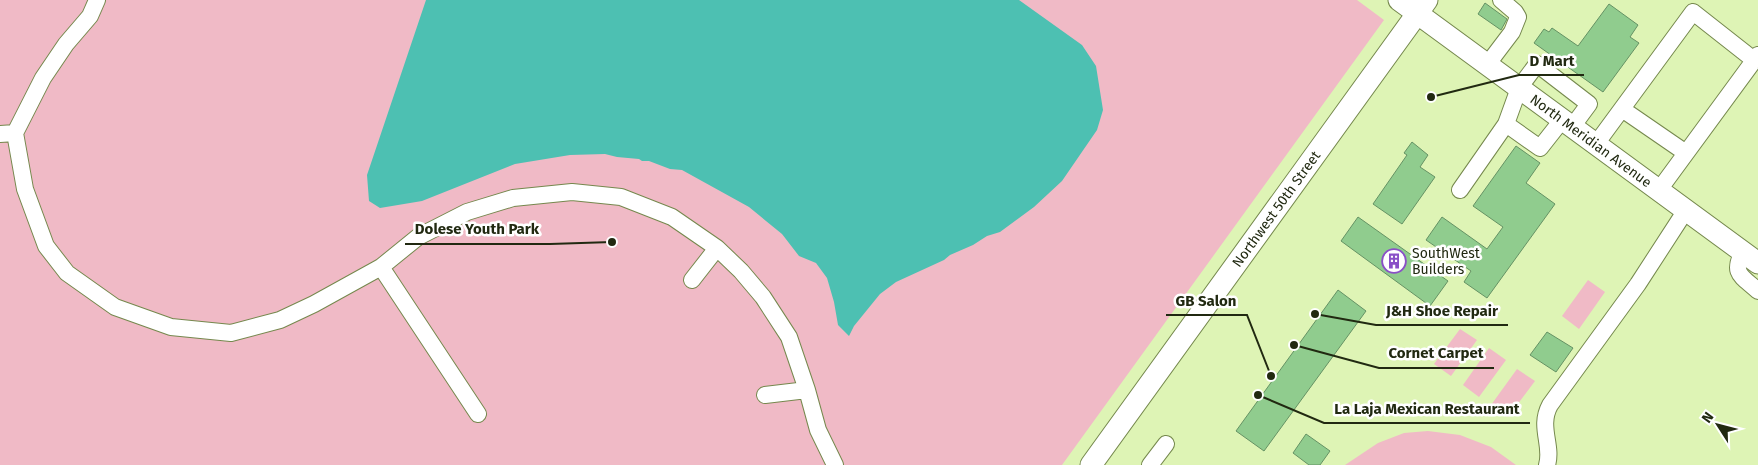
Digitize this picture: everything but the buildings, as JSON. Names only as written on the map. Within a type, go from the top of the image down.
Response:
[{"type":"main road","name":"North Meridian Avenue","points":[[1399,0],[1422,7],[1487,65],[1751,257]]},
{"type":"main road","name":"Northwest 50th Street","points":[[1091,465],[1422,7]]},
{"type":"street","points":[[97,0],[90,16],[66,44],[8,134],[25,189],[46,246],[67,273],[115,307],[172,327],[231,333],[280,320],[314,304],[381,267],[418,237],[467,212],[513,198],[572,192],[621,197],[672,217],[717,248],[741,271],[763,297],[789,337],[818,430],[835,465]]},
{"type":"street","points":[[1487,65],[1512,32],[1518,17],[1501,0]]},
{"type":"street","points":[[1596,144],[1622,109],[1691,6],[1756,58],[1659,190]]},
{"type":"street","points":[[1460,190],[1506,124],[1518,88],[1537,64],[1588,104],[1540,148],[1506,124]]},
{"type":"street","points":[[1622,109],[1686,153]]},
{"type":"street","points":[[1547,465],[1549,459],[1544,425],[1545,414],[1638,284],[1686,210]]},
{"type":"street","points":[[692,280],[717,248]]},
{"type":"street","points":[[1751,257],[1737,264],[1738,270],[1741,276],[1758,291]]},
{"type":"street","points":[[381,267],[478,414]]},
{"type":"street","points":[[765,395],[807,390]]},
{"type":"street","points":[[1150,465],[1166,444]]},
{"type":"shaded area","points":[[0,0],[1357,0],[1384,20],[1062,465],[0,465]]},
{"type":"shaded area","points":[[1588,280],[1605,292],[1579,329],[1562,316]]},
{"type":"shaded area","points":[[1460,329],[1477,340],[1451,376],[1434,364]]},
{"type":"shaded area","points":[[1489,348],[1506,360],[1479,397],[1463,385]]},
{"type":"shaded area","points":[[1517,369],[1535,381],[1508,417],[1491,405]]},
{"type":"shaded area","points":[[1428,431],[1460,435],[1491,447],[1516,465],[1345,465],[1378,443],[1404,433]]},
{"type":"water","points":[[426,0],[1019,0],[1082,45],[1096,66],[1103,110],[1097,130],[1062,181],[1034,207],[1000,232],[987,236],[944,260],[896,282],[880,294],[854,326],[849,336],[838,325],[827,278],[816,263],[799,256],[782,234],[749,207],[682,170],[670,169],[649,161],[605,154],[570,155],[515,164],[422,201],[380,208],[369,201],[367,175]]},
{"type":"place","name":"D Mart","points":[[1431,97]]},
{"type":"place","name":"Dolese Youth Park","points":[[612,242]]},
{"type":"place","name":"SouthWest Builders","points":[[1394,261]]},
{"type":"place","name":"J&H Shoe Repair","points":[[1315,314]]},
{"type":"place","name":"Cornet Carpet","points":[[1294,345]]},
{"type":"place","name":"GB Salon","points":[[1271,376]]},
{"type":"place","name":"La Laja Mexican Restaurant","points":[[1258,395]]}]
